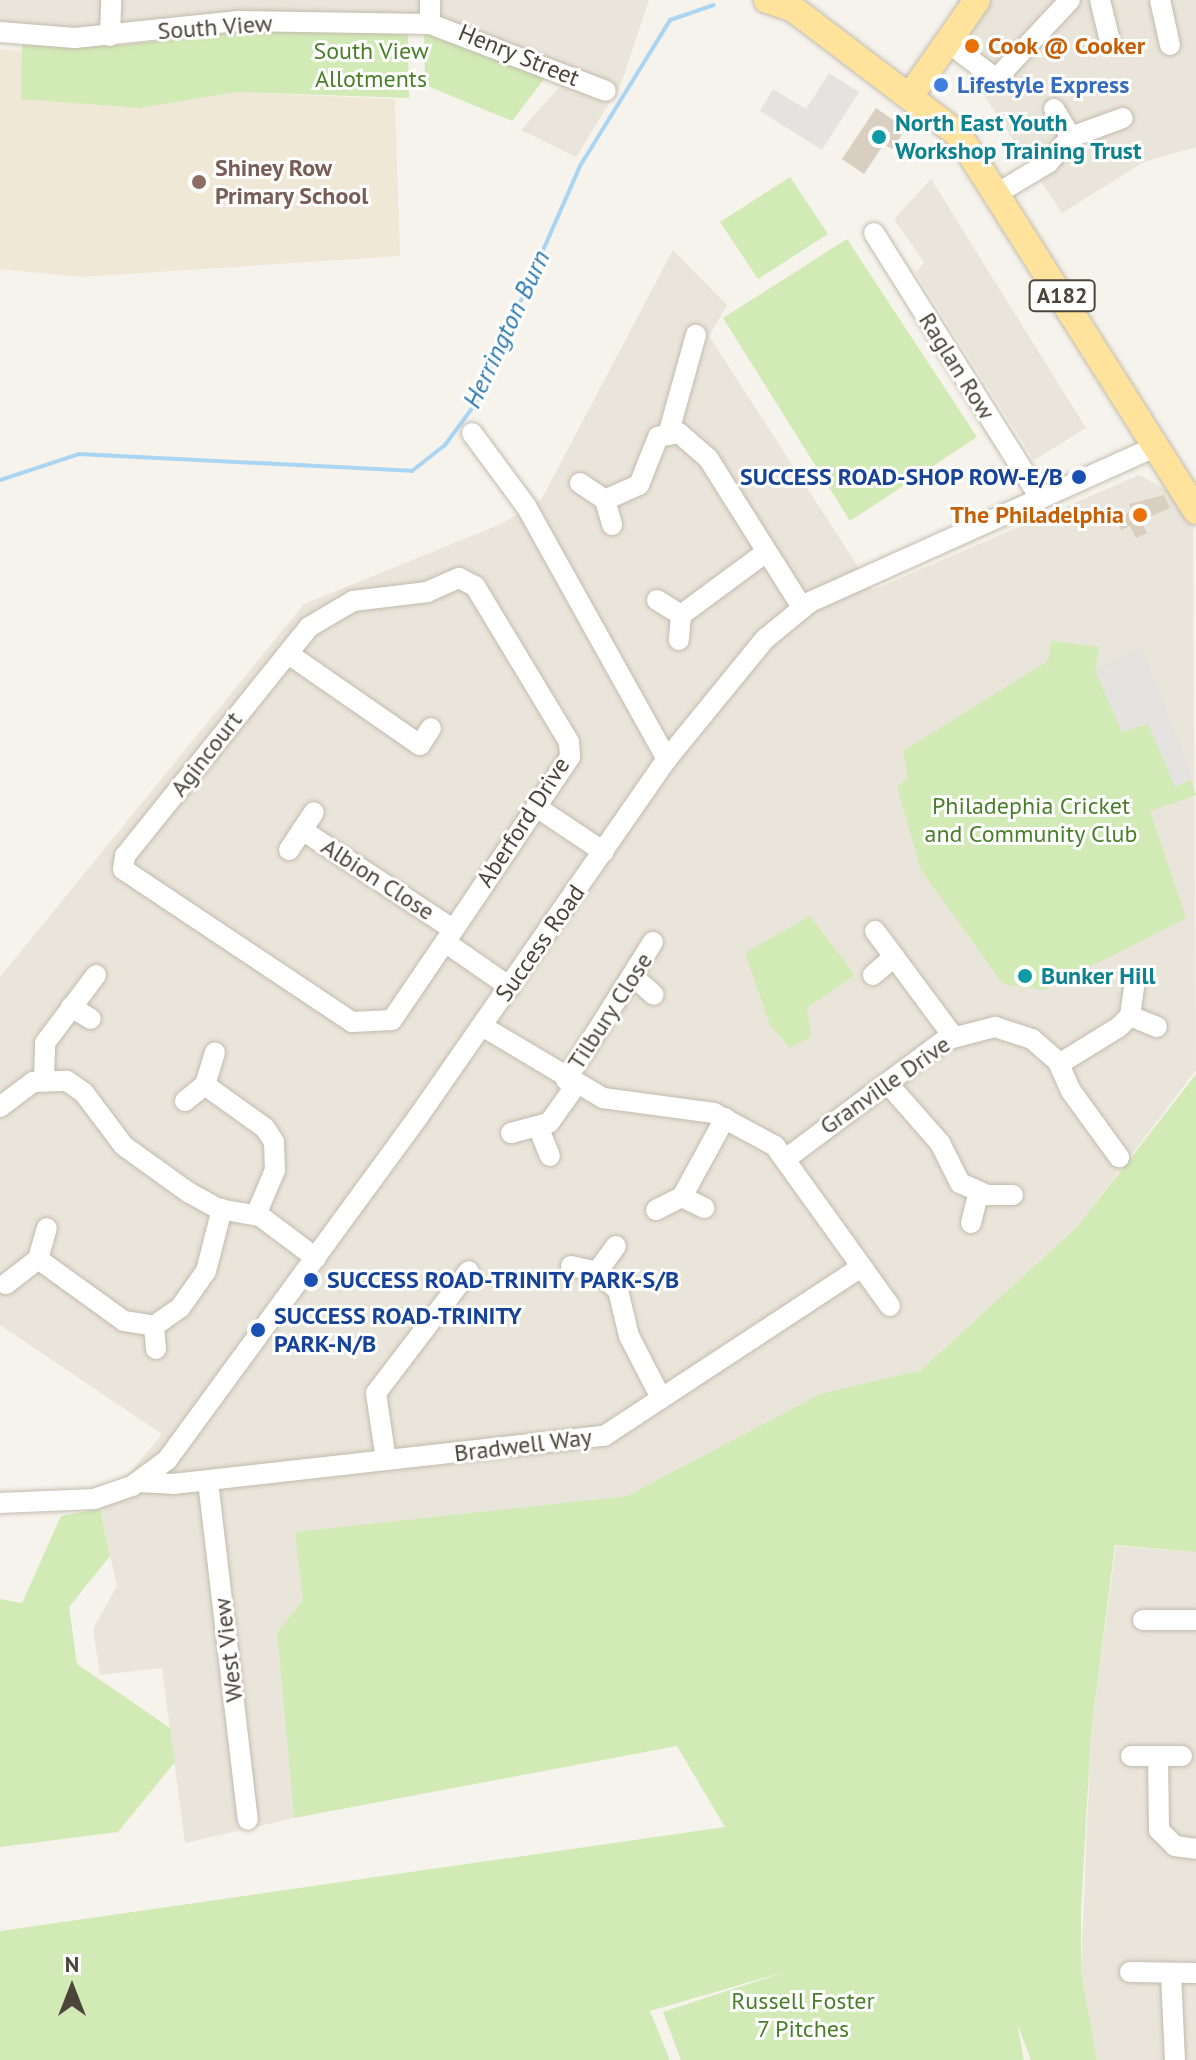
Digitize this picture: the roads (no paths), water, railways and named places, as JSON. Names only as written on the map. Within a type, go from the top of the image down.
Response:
[{"type":"main road","name":"A182","points":[[767,0],[798,3],[831,43],[912,93],[958,134],[1196,511]]},
{"type":"main road","points":[[912,93],[977,0]]},
{"type":"street","points":[[110,36],[111,0]]},
{"type":"street","points":[[430,0],[430,24]]},
{"type":"street","points":[[946,41],[996,79],[1070,0]]},
{"type":"street","points":[[1100,0],[1110,41]]},
{"type":"street","points":[[1160,0],[1170,45]]},
{"type":"street","name":"South View","points":[[0,32],[110,36],[238,21],[430,24]]},
{"type":"street","name":"Henry Street","points":[[430,24],[606,91]]},
{"type":"street","points":[[1054,109],[1071,137]]},
{"type":"street","points":[[996,194],[1048,163],[1071,137],[1123,118]]},
{"type":"street","name":"Raglan Row","points":[[874,233],[1040,498]]},
{"type":"street","points":[[668,435],[696,335]]},
{"type":"street","points":[[472,433],[526,506],[667,759]]},
{"type":"street","points":[[605,500],[639,485],[658,437],[679,433],[708,458],[802,607]]},
{"type":"street","name":"Success Road","points":[[0,1503],[94,1499],[137,1482],[179,1444],[510,987],[667,759],[741,665],[802,607],[1155,447]]},
{"type":"street","points":[[580,483],[605,500],[612,525]]},
{"type":"street","points":[[679,640],[681,615],[766,552]]},
{"type":"street","name":"Agincourt","points":[[125,856],[290,655],[309,627],[353,601],[468,580]]},
{"type":"street","name":"Aberford Drive","points":[[125,856],[129,876],[352,1022],[372,1026],[392,1020],[570,757],[569,742],[532,673],[519,665],[468,580]]},
{"type":"street","points":[[657,600],[681,615]]},
{"type":"street","points":[[290,655],[420,744]]},
{"type":"street","points":[[538,808],[604,852]]},
{"type":"street","name":"Albion Close","points":[[289,850],[314,812]]},
{"type":"street","name":"Albion Close","points":[[302,830],[449,935]]},
{"type":"street","points":[[875,931],[953,1036]]},
{"type":"street","points":[[449,935],[510,987]]},
{"type":"street","name":"Tilbury Close","points":[[539,1129],[557,1118],[571,1082],[616,997],[635,978],[653,942]]},
{"type":"street","points":[[873,975],[894,957]]},
{"type":"street","points":[[44,1078],[45,1043],[96,975]]},
{"type":"street","points":[[635,978],[654,995]]},
{"type":"street","points":[[1059,1064],[1130,1016],[1135,981]]},
{"type":"street","points":[[71,1007],[91,1019]]},
{"type":"street","points":[[1130,1016],[1157,1027]]},
{"type":"street","points":[[482,1026],[571,1082],[615,1102],[725,1118],[787,1158],[860,1268],[890,1306]]},
{"type":"street","name":"Granville Drive","points":[[787,1158],[890,1086],[953,1036],[976,1027],[1014,1030],[1059,1064],[1071,1091],[1119,1157]]},
{"type":"street","points":[[185,1101],[205,1085],[215,1053]]},
{"type":"street","points":[[0,1107],[44,1078],[77,1086],[124,1146],[222,1209],[256,1215],[316,1258]]},
{"type":"street","points":[[205,1085],[265,1128],[274,1142],[275,1170],[256,1215]]},
{"type":"street","points":[[890,1086],[940,1143],[960,1183],[979,1192],[1013,1195]]},
{"type":"street","points":[[656,1210],[682,1197],[725,1118]]},
{"type":"street","points":[[511,1133],[539,1129],[550,1156]]},
{"type":"street","points":[[971,1223],[979,1192]]},
{"type":"street","points":[[682,1197],[705,1208]]},
{"type":"street","points":[[38,1259],[124,1321],[154,1326],[180,1308],[206,1271],[222,1209]]},
{"type":"street","points":[[6,1284],[17,1270],[38,1259],[47,1228]]},
{"type":"street","points":[[597,1272],[616,1246]]},
{"type":"street","points":[[571,1266],[597,1272],[618,1290],[629,1336],[661,1398]]},
{"type":"street","name":"Bradwell Way","points":[[137,1482],[208,1481],[589,1440],[661,1398],[860,1268]]},
{"type":"street","points":[[386,1460],[376,1393],[469,1271]]},
{"type":"street","points":[[154,1326],[156,1349]]},
{"type":"street","name":"West View","points":[[208,1481],[248,1820]]},
{"type":"street","points":[[1143,1620],[1196,1620]]},
{"type":"street","points":[[1131,1756],[1182,1756]]},
{"type":"street","points":[[1158,1756],[1159,1830],[1175,1846],[1196,1849]]},
{"type":"street","points":[[1130,1972],[1196,1973]]},
{"type":"street","points":[[1171,1973],[1175,2060]]},
{"type":"waterway","name":"Herrington Burn","points":[[0,480],[79,454],[412,471],[445,445],[476,403],[580,166],[670,20],[714,5]]},
{"type":"place","name":"Cook @ Cooker","points":[[972,46]]},
{"type":"place","name":"Lifestyle Express","points":[[941,85]]},
{"type":"place","name":"North East Youth Workshop Training Trust","points":[[879,137]]},
{"type":"place","name":"Shiney Row Primary School","points":[[199,182]]},
{"type":"place","name":"SUCCESS ROAD-SHOP ROW-E/B","points":[[1079,477]]},
{"type":"place","name":"The Philadelphia","points":[[1140,515]]},
{"type":"place","name":"Bunker Hill","points":[[1025,976]]},
{"type":"place","name":"SUCCESS ROAD-TRINITY PARK-S/B","points":[[311,1280]]},
{"type":"place","name":"SUCCESS ROAD-TRINITY PARK-N/B","points":[[258,1330]]},
{"type":"park label","name":"South View Allotments","points":[[371,65]]},
{"type":"park label","name":"Philadephia Cricket and Community Club","points":[[1031,820]]},
{"type":"park label","name":"Russell Foster 7 Pitches","points":[[803,2015]]}]
